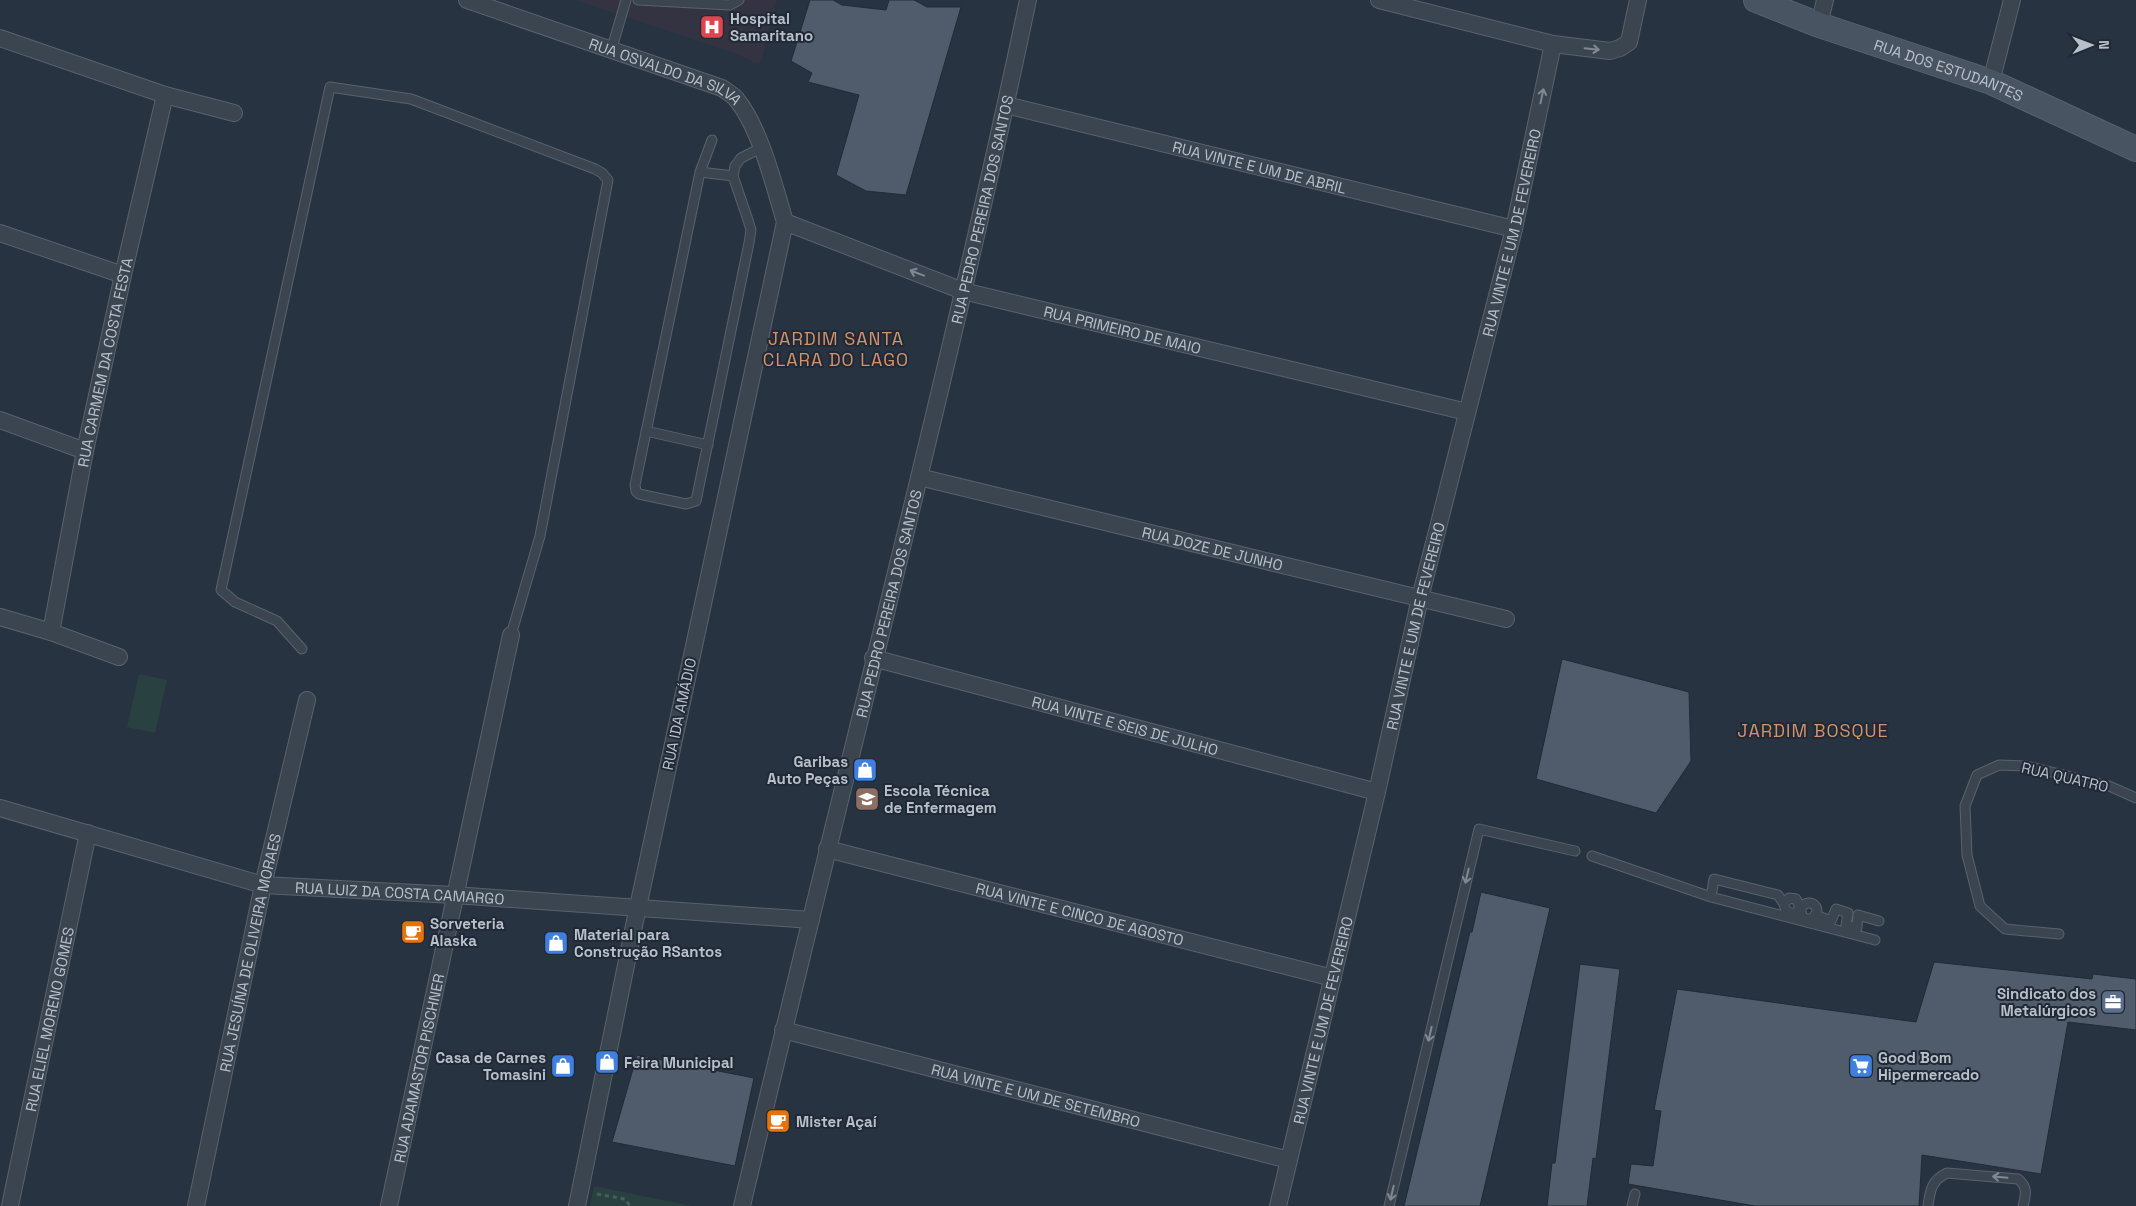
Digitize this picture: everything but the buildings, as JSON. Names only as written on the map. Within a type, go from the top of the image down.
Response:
[{"type":"street","name":"RUA OSVALDO DA SILVA","points":[[467,0],[722,88],[736,98],[747,115],[771,173],[785,222]]},
{"type":"street","name":"RUA PEDRO PEREIRA DOS SANTOS","points":[[742,1206],[873,658],[919,477],[1006,105],[1028,0]]},
{"type":"street","points":[[1379,0],[1553,44],[1610,51],[1620,48],[1629,42],[1638,0]]},
{"type":"street","name":"RUA DOS ESTUDANTES","points":[[1756,0],[1819,25],[1991,82],[2136,149]]},
{"type":"street","points":[[1819,25],[1825,0]]},
{"type":"street","points":[[1991,82],[2012,0]]},
{"type":"street","points":[[0,38],[165,95],[234,113]]},
{"type":"street","name":"RUA VINTE E UM DE FEVEREIRO","points":[[1278,1206],[1377,792],[1420,598],[1514,229],[1553,44]]},
{"type":"street","name":"RUA CARMEM DA COSTA FESTA","points":[[51,632],[84,451],[165,95]]},
{"type":"street","name":"RUA VINTE E UM DE ABRIL","points":[[1006,105],[1514,229]]},
{"type":"street","name":"RUA PRIMEIRO DE MAIO","points":[[785,222],[963,291],[1468,412]]},
{"type":"street","name":"RUA IDA AMÁDIO","points":[[577,1206],[637,908],[785,222]]},
{"type":"street","points":[[0,233],[123,275]]},
{"type":"street","points":[[0,420],[84,451]]},
{"type":"street","name":"RUA DOZE DE JUNHO","points":[[919,477],[1506,619]]},
{"type":"street","points":[[0,616],[119,657]]},
{"type":"street","name":"RUA ADAMASTOR PISCHNER","points":[[389,1206],[511,635]]},
{"type":"street","name":"RUA VINTE E SEIS DE JULHO","points":[[873,658],[1377,792]]},
{"type":"street","name":"RUA JESUÍNA DE OLIVEIRA MORAES","points":[[196,1206],[263,885],[307,700]]},
{"type":"street","name":"RUA LUIZ DA COSTA CAMARGO","points":[[0,808],[263,885],[454,895],[811,920]]},
{"type":"street","name":"RUA ELIEL MORENO GOMES","points":[[10,1206],[88,833]]},
{"type":"street","name":"RUA VINTE E CINCO DE AGOSTO","points":[[827,850],[1333,978]]},
{"type":"street","name":"RUA VINTE E UM DE SETEMBRO","points":[[783,1030],[1289,1160]]},
{"type":"lane","points":[[611,51],[626,0]]},
{"type":"lane","points":[[638,0],[730,5],[739,0]]},
{"type":"lane","points":[[302,649],[277,621],[235,602],[221,590],[330,87],[411,99],[594,169],[602,173],[608,180],[540,536],[511,635]]},
{"type":"lane","points":[[712,140],[700,172],[635,485],[636,491],[639,494],[686,504],[696,501],[750,243],[748,220],[733,176],[735,166],[741,158],[761,148]]},
{"type":"lane","points":[[700,172],[733,176]]},
{"type":"lane","points":[[646,431],[708,445]]},
{"type":"lane","name":"RUA QUATRO","points":[[2059,934],[2005,929],[1980,906],[1967,855],[1965,806],[1977,775],[1999,765],[2026,766],[2109,786],[2136,798]]},
{"type":"lane","points":[[1389,1206],[1479,829],[1575,851]]},
{"type":"lane","points":[[1592,856],[1711,897],[1875,940]]},
{"type":"lane","points":[[1711,897],[1714,879],[1778,895],[1784,904],[1784,909],[1788,913],[1793,914],[1801,909],[1801,914],[1804,918],[1809,919],[1815,915],[1832,921],[1836,909],[1848,913],[1846,924],[1857,928],[1858,915],[1879,921]]},
{"type":"lane","points":[[1928,1206],[1930,1191],[1936,1178],[1947,1173],[2018,1179],[2024,1184],[2026,1191],[2023,1206]]},
{"type":"lane","points":[[1632,1206],[1635,1194]]},
{"type":"path","points":[[596,1200],[597,1194],[625,1199],[630,1206]]},
{"type":"shaded area","name":"Hospital Samaritano","points":[[575,0],[777,0],[762,58],[760,62],[755,63],[737,54]]},
{"type":"green space","points":[[139,674],[167,680],[155,733],[127,727]]},
{"type":"green space","points":[[594,1186],[692,1206],[590,1206]]},
{"type":"place","name":"Hospital Samaritano","points":[[712,27]]},
{"type":"place","name":"Garibas Auto Peças","points":[[865,770]]},
{"type":"place","name":"Escola Técnica de Enfermagem","points":[[867,799]]},
{"type":"place","name":"Sorveteria Alaska","points":[[413,932]]},
{"type":"place","name":"Material para Construção RSantos","points":[[556,943]]},
{"type":"place","name":"Sindicato dos Metalúrgicos","points":[[2113,1002]]},
{"type":"place","name":"Feira Municipal","points":[[607,1062]]},
{"type":"place","name":"Casa de Carnes Tomasini","points":[[563,1066]]},
{"type":"place","name":"Good Bom Hipermercado","points":[[1861,1066]]},
{"type":"place","name":"Mister Açaí","points":[[778,1121]]},
{"type":"district","name":"JARDIM SANTA CLARA DO LAGO","points":[[836,348]]},
{"type":"district","name":"JARDIM BOSQUE","points":[[1813,730]]}]
